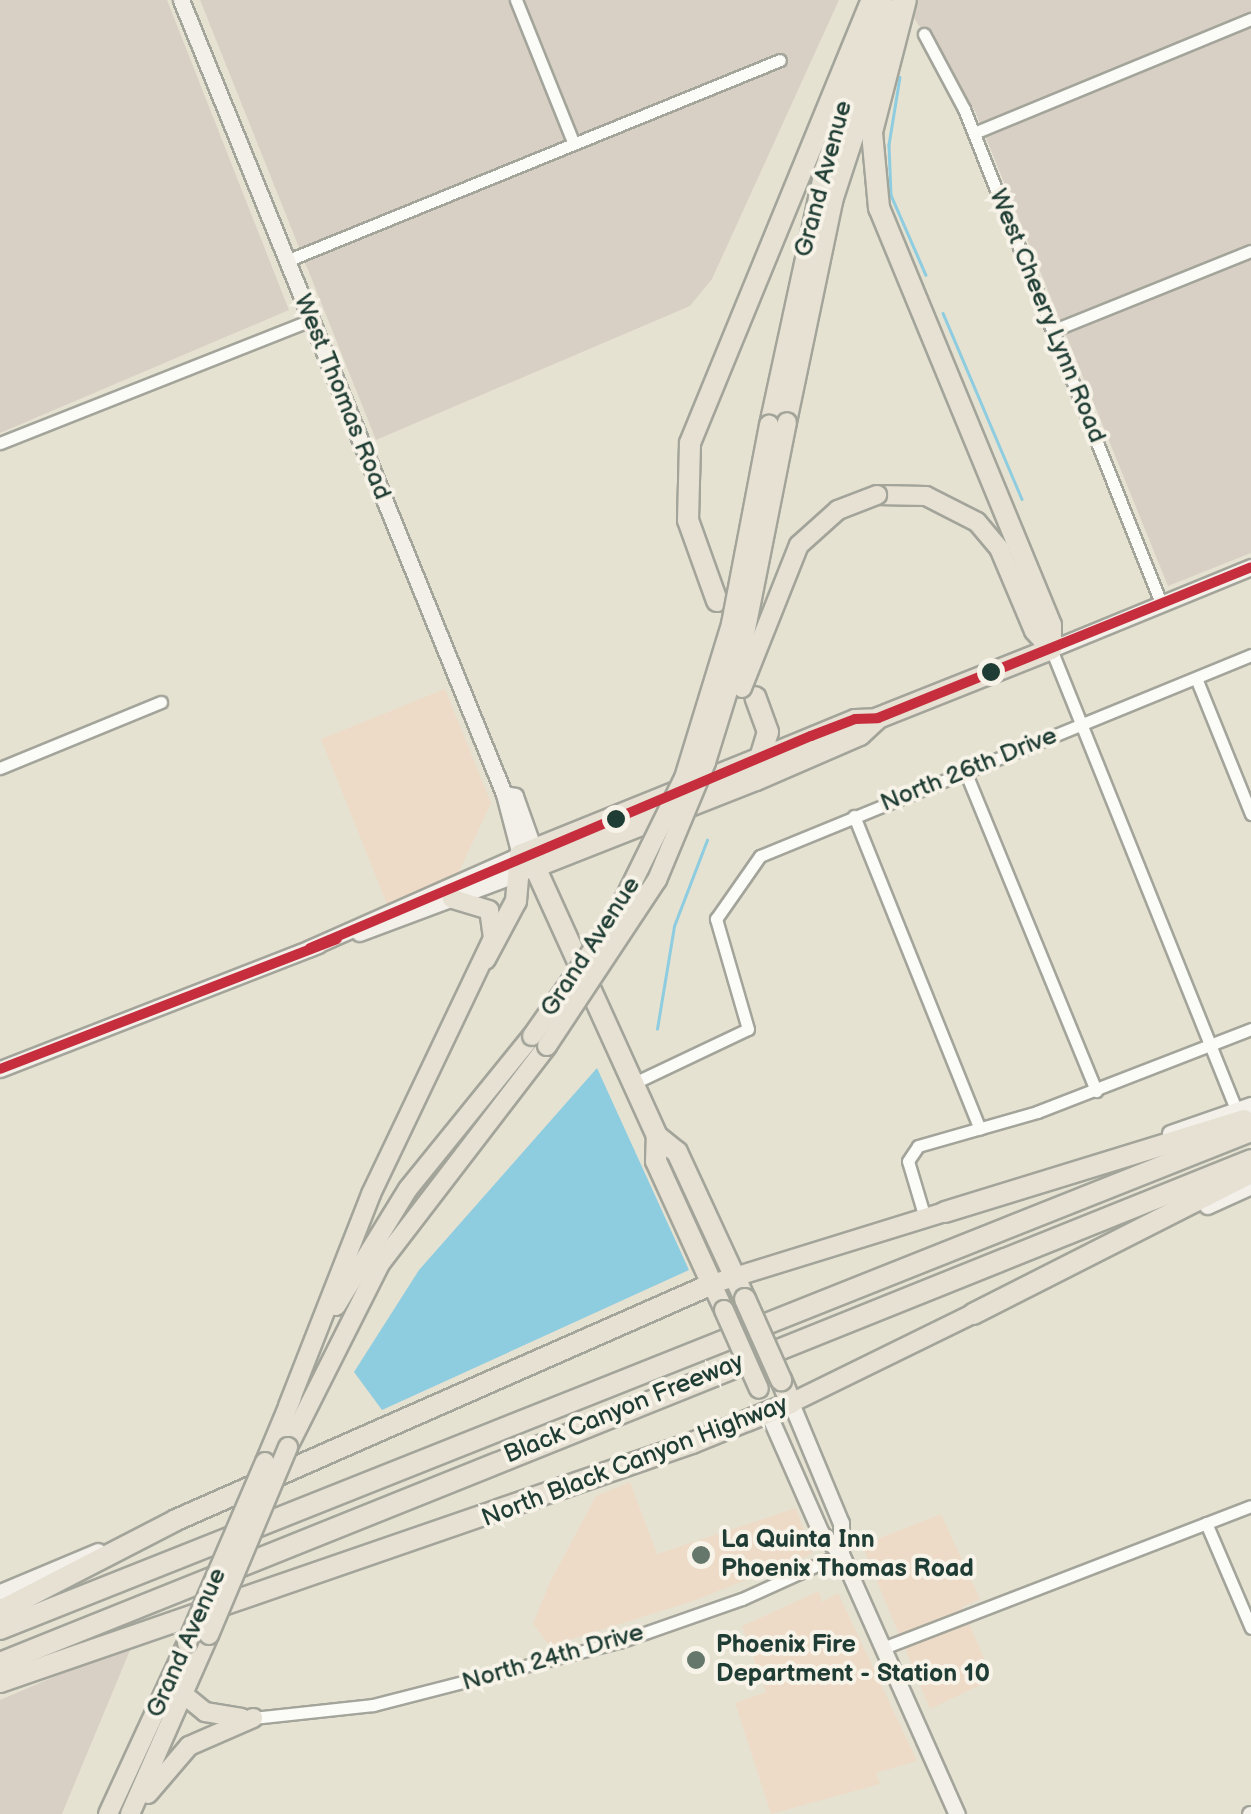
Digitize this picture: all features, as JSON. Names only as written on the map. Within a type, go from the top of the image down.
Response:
[{"type":"highway","points":[[716,601],[688,520],[690,442],[872,0]]},
{"type":"highway","points":[[758,769],[860,736],[878,718],[1051,649],[1051,625],[879,208],[872,132],[902,0]]},
{"type":"highway","points":[[755,697],[768,732],[758,769]]},
{"type":"highway","points":[[485,960],[516,901],[528,861],[803,750],[811,736]]},
{"type":"highway","name":"West Thomas Road","points":[[528,861],[657,1136],[677,1152],[791,1403]]},
{"type":"highway","points":[[935,1215],[1246,1111]]},
{"type":"highway","name":"Black Canyon Freeway","points":[[0,1629],[1251,1131]]},
{"type":"highway","name":"West Thomas Road","points":[[657,1136],[656,1161],[712,1284]]},
{"type":"highway","points":[[0,1650],[1251,1149]]},
{"type":"highway","name":"Black Canyon Freeway","points":[[0,1663],[1251,1160]]},
{"type":"highway","points":[[972,1314],[1251,1173]]},
{"type":"highway","points":[[0,1611],[176,1520],[712,1284]]},
{"type":"highway","name":"North Black Canyon Highway","points":[[169,1622],[538,1501],[791,1403]]},
{"type":"highway","points":[[0,1682],[169,1622]]},
{"type":"main road","name":"West Thomas Road","points":[[181,0],[504,794],[515,796],[528,861]]},
{"type":"main road","name":"Grand Avenue","points":[[131,1814],[288,1448],[380,1264],[664,866],[733,682],[824,170],[884,0]]},
{"type":"main road","name":"Grand Avenue","points":[[108,1814],[187,1644],[288,1406],[383,1224],[540,1041],[615,918],[684,778],[727,640],[833,200],[902,0]]},
{"type":"main road","points":[[664,866],[694,814],[793,555],[828,516],[877,496],[926,496],[977,522],[999,548],[1034,631],[1051,649],[1251,567]]},
{"type":"main road","points":[[811,736],[855,719],[878,718]]},
{"type":"main road","points":[[310,948],[452,900],[528,861]]},
{"type":"main road","points":[[0,1069],[528,861]]},
{"type":"main road","points":[[288,1406],[386,1160],[485,960],[494,930],[492,914],[481,904],[452,900]]},
{"type":"main road","name":"North Black Canyon Highway","points":[[791,1403],[972,1314],[1251,1186]]},
{"type":"main road","points":[[712,1284],[935,1215]]},
{"type":"main road","name":"West Thomas Road","points":[[712,1284],[820,1533],[841,1554],[957,1814]]},
{"type":"main road","name":"West Thomas Road","points":[[791,1403],[842,1523],[841,1554]]},
{"type":"main road","points":[[0,1592],[176,1520]]},
{"type":"main road","name":"North Black Canyon Highway","points":[[0,1693],[169,1622]]},
{"type":"main road","points":[[184,1694],[205,1712],[252,1718]]},
{"type":"main road","points":[[131,1814],[189,1746],[252,1718]]},
{"type":"street","points":[[516,0],[574,144]]},
{"type":"street","points":[[974,133],[1251,19]]},
{"type":"street","name":"West Cheery Lynn Road","points":[[924,34],[974,133],[1161,603]]},
{"type":"street","points":[[286,260],[780,60]]},
{"type":"street","points":[[1054,330],[1251,251]]},
{"type":"street","points":[[0,442],[310,320]]},
{"type":"street","points":[[1051,649],[1210,1045],[1246,1111]]},
{"type":"street","name":"North 26th Drive","points":[[632,1084],[748,1030],[716,918],[760,856],[1251,655]]},
{"type":"street","points":[[1196,678],[1251,814]]},
{"type":"street","points":[[0,768],[162,702]]},
{"type":"street","points":[[965,771],[1096,1091]]},
{"type":"street","points":[[854,816],[980,1129]]},
{"type":"street","points":[[935,1215],[908,1152],[1096,1091],[1251,1029]]},
{"type":"street","points":[[883,1648],[1251,1506]]},
{"type":"street","points":[[1206,1523],[1251,1628]]},
{"type":"street","name":"North 24th Drive","points":[[252,1718],[383,1703],[619,1642],[742,1598],[841,1554]]},
{"type":"shaded area","points":[[0,0],[167,0],[289,310],[0,433]]},
{"type":"shaded area","points":[[200,0],[839,0],[712,279],[690,306],[376,440]]},
{"type":"shaded area","points":[[918,0],[1251,0],[1251,553],[1168,586],[975,111],[912,15]]},
{"type":"shaded area","points":[[445,689],[491,803],[456,878],[387,904],[321,739]]},
{"type":"shaded area","points":[[630,1482],[657,1554],[796,1508],[812,1554],[693,1601],[550,1646],[533,1624],[549,1584],[596,1496]]},
{"type":"shaded area","points":[[941,1514],[980,1599],[962,1607],[993,1679],[930,1709],[862,1545]]},
{"type":"shaded area","points":[[819,1591],[822,1602],[838,1593],[917,1761],[876,1773],[880,1784],[771,1814],[735,1703],[766,1692],[742,1626]]},
{"type":"shaded area","points":[[133,1643],[62,1814],[0,1814],[0,1700]]},
{"type":"water","points":[[597,1068],[689,1270],[382,1410],[354,1372],[419,1270]]},
{"type":"waterway","points":[[900,77],[889,145],[891,195],[926,275]]},
{"type":"waterway","points":[[943,313],[1022,499]]},
{"type":"waterway","points":[[657,1029],[674,926],[707,840]]},
{"type":"transit line","points":[[310,948],[811,736],[855,719],[878,718],[1251,567]]},
{"type":"transit line","points":[[0,1069],[337,939]]},
{"type":"place","name":"La Quinta Inn Phoenix Thomas Road","points":[[701,1555]]},
{"type":"place","name":"Phoenix Fire Department - Station 10","points":[[696,1660]]}]
